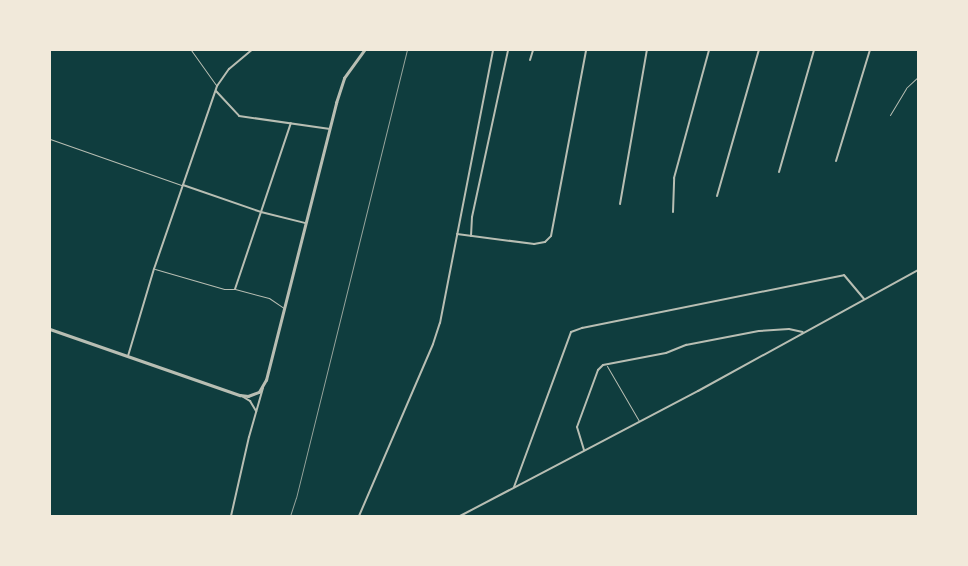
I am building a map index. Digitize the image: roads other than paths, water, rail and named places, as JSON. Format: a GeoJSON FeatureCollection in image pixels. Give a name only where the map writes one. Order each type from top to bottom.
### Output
{"type":"FeatureCollection","features":[{"type":"Feature","properties":{"kind":"street"},"geometry":{"type":"LineString","coordinates":[[128,356],[154,269],[217,86],[228,69],[252,50]]}},
{"type":"Feature","properties":{"kind":"street"},"geometry":{"type":"LineString","coordinates":[[230,516],[344,78],[364,50]]}},
{"type":"Feature","properties":{"kind":"street"},"geometry":{"type":"LineString","coordinates":[[359,516],[433,344],[458,234],[494,50]]}},
{"type":"Feature","properties":{"kind":"street"},"geometry":{"type":"LineString","coordinates":[[471,236],[472,218],[508,50]]}},
{"type":"Feature","properties":{"kind":"street"},"geometry":{"type":"LineString","coordinates":[[530,60],[533,50]]}},
{"type":"Feature","properties":{"kind":"street"},"geometry":{"type":"LineString","coordinates":[[458,234],[534,244],[545,242],[551,236],[586,50]]}},
{"type":"Feature","properties":{"kind":"street"},"geometry":{"type":"LineString","coordinates":[[620,204],[647,50]]}},
{"type":"Feature","properties":{"kind":"street"},"geometry":{"type":"LineString","coordinates":[[672,212],[674,178],[709,50]]}},
{"type":"Feature","properties":{"kind":"street"},"geometry":{"type":"LineString","coordinates":[[717,196],[759,50]]}},
{"type":"Feature","properties":{"kind":"street"},"geometry":{"type":"LineString","coordinates":[[780,172],[814,50]]}},
{"type":"Feature","properties":{"kind":"street"},"geometry":{"type":"LineString","coordinates":[[836,160],[870,50]]}},
{"type":"Feature","properties":{"kind":"street"},"geometry":{"type":"LineString","coordinates":[[216,90],[238,116],[330,129]]}},
{"type":"Feature","properties":{"kind":"street"},"geometry":{"type":"LineString","coordinates":[[236,289],[291,123]]}},
{"type":"Feature","properties":{"kind":"street"},"geometry":{"type":"LineString","coordinates":[[183,185],[260,212],[306,223]]}},
{"type":"Feature","properties":{"kind":"street"},"geometry":{"type":"LineString","coordinates":[[460,516],[918,270]]}},
{"type":"Feature","properties":{"kind":"street"},"geometry":{"type":"LineString","coordinates":[[514,487],[572,332],[582,328],[844,275],[864,299]]}},
{"type":"Feature","properties":{"kind":"street"},"geometry":{"type":"LineString","coordinates":[[50,329],[240,395],[250,401],[256,412]]}},
{"type":"Feature","properties":{"kind":"street"},"geometry":{"type":"LineString","coordinates":[[584,450],[577,426],[598,370],[607,365],[666,353],[686,345],[759,331],[789,329],[804,332]]}},
{"type":"Feature","properties":{"kind":"street"},"geometry":{"type":"LineString","coordinates":[[240,395],[254,395],[263,388]]}},
{"type":"Feature","properties":{"kind":"lane"},"geometry":{"type":"LineString","coordinates":[[191,50],[217,86]]}},
{"type":"Feature","properties":{"kind":"lane"},"geometry":{"type":"LineString","coordinates":[[890,115],[906,88],[918,77]]}},
{"type":"Feature","properties":{"kind":"lane"},"geometry":{"type":"LineString","coordinates":[[50,138],[183,185]]}},
{"type":"Feature","properties":{"kind":"lane"},"geometry":{"type":"LineString","coordinates":[[154,269],[224,289],[236,289],[269,298],[284,308]]}},
{"type":"Feature","properties":{"kind":"lane"},"geometry":{"type":"LineString","coordinates":[[607,365],[639,421]]}},
{"type":"Feature","properties":{"kind":"railway"},"geometry":{"type":"LineString","coordinates":[[290,516],[407,50]]}}]}
